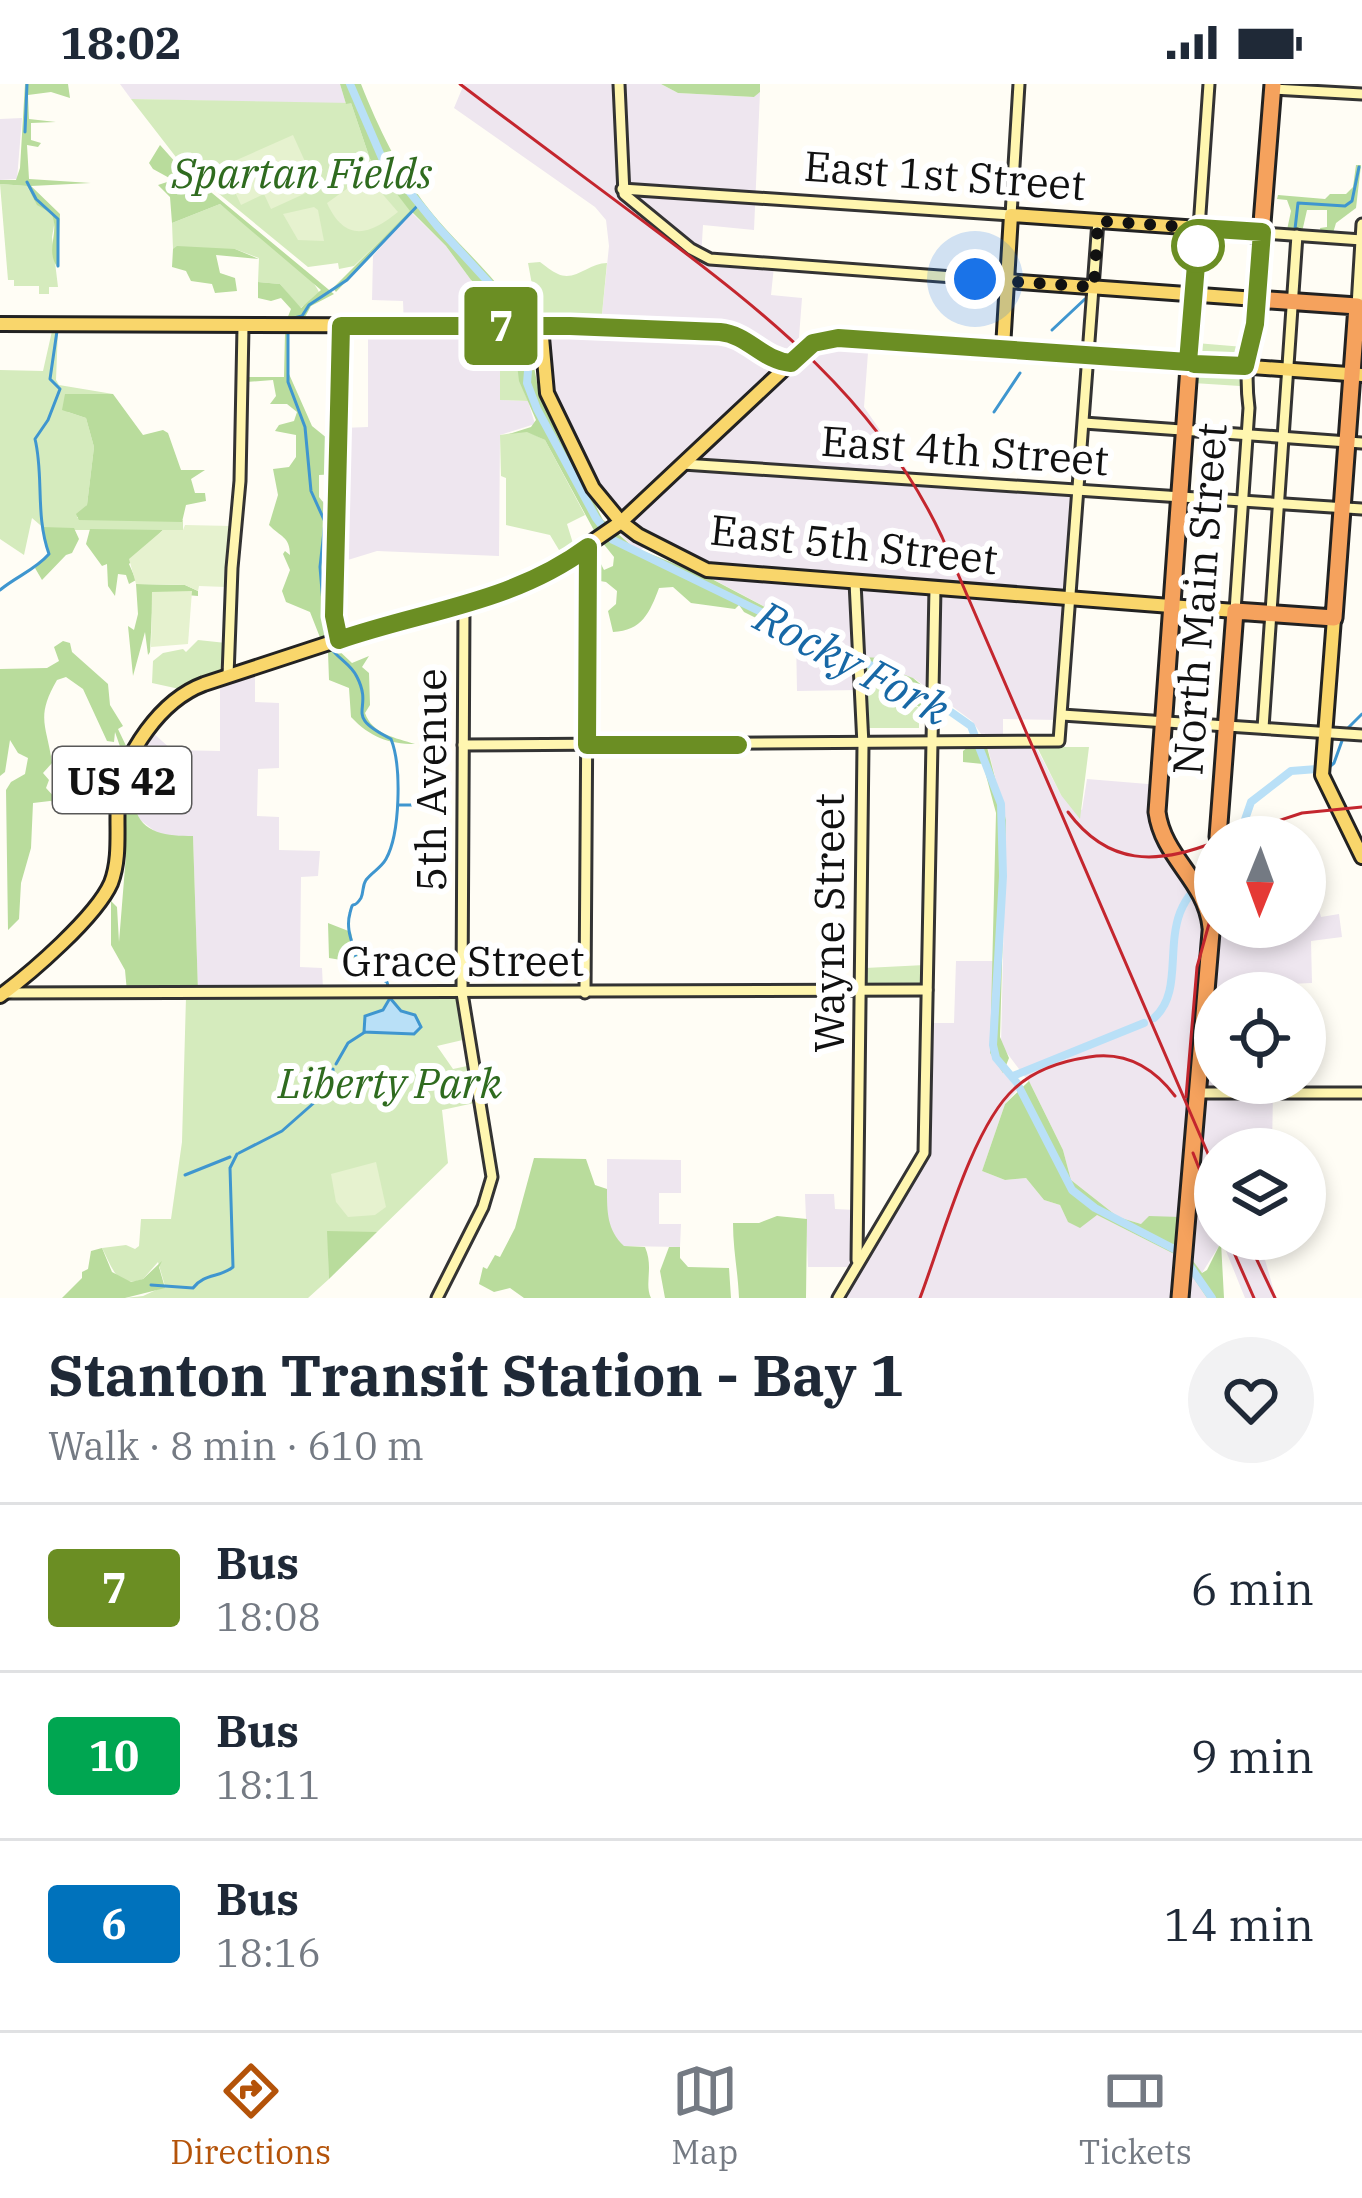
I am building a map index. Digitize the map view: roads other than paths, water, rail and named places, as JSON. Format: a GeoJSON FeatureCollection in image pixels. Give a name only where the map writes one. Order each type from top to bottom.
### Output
{"type":"FeatureCollection","features":[{"type":"Feature","properties":{"kind":"highway"},"geometry":{"type":"LineString","coordinates":[[1235,611],[1334,618],[1342,508],[1354,442],[1359,306],[1256,299],[1273,86]]}},
{"type":"Feature","properties":{"kind":"highway","name":"East 1st Street"},"geometry":{"type":"LineString","coordinates":[[1199,228],[1262,232]]}},
{"type":"Feature","properties":{"kind":"highway"},"geometry":{"type":"LineString","coordinates":[[1194,874],[1166,844],[1157,818],[1199,228]]}},
{"type":"Feature","properties":{"kind":"highway","name":"North Main Street"},"geometry":{"type":"LineString","coordinates":[[1220,816],[1235,611]]}},
{"type":"Feature","properties":{"kind":"highway"},"geometry":{"type":"LineString","coordinates":[[1180,1298],[1197,1104]]}},
{"type":"Feature","properties":{"kind":"main road","name":"East 1st Street"},"geometry":{"type":"LineString","coordinates":[[1011,215],[1199,228]]}},
{"type":"Feature","properties":{"kind":"main road"},"geometry":{"type":"LineString","coordinates":[[1003,348],[1011,215]]}},
{"type":"Feature","properties":{"kind":"main road"},"geometry":{"type":"LineString","coordinates":[[1007,281],[1256,299]]}},
{"type":"Feature","properties":{"kind":"main road"},"geometry":{"type":"LineString","coordinates":[[0,324],[541,326],[728,332],[769,359],[800,355],[819,340],[838,338],[1357,375]]}},
{"type":"Feature","properties":{"kind":"main road","name":"East 5th Street"},"geometry":{"type":"LineString","coordinates":[[541,326],[549,398],[583,471],[618,524],[709,571],[1235,611]]}},
{"type":"Feature","properties":{"kind":"main road","name":"US 42"},"geometry":{"type":"LineString","coordinates":[[2,994],[40,963],[108,888],[116,861],[119,790],[137,746],[182,695],[332,642],[530,584],[618,524],[800,355]]}},
{"type":"Feature","properties":{"kind":"main road"},"geometry":{"type":"LineString","coordinates":[[1334,618],[1323,770],[1362,857]]}},
{"type":"Feature","properties":{"kind":"street"},"geometry":{"type":"LineString","coordinates":[[619,84],[622,189],[634,204],[710,259],[1007,281]]}},
{"type":"Feature","properties":{"kind":"street"},"geometry":{"type":"LineString","coordinates":[[1011,215],[1019,84]]}},
{"type":"Feature","properties":{"kind":"street"},"geometry":{"type":"LineString","coordinates":[[1199,228],[1210,84]]}},
{"type":"Feature","properties":{"kind":"street"},"geometry":{"type":"LineString","coordinates":[[1273,86],[1362,94]]}},
{"type":"Feature","properties":{"kind":"street","name":"East 1st Street"},"geometry":{"type":"LineString","coordinates":[[622,189],[1011,215]]}},
{"type":"Feature","properties":{"kind":"street"},"geometry":{"type":"LineString","coordinates":[[464,746],[1059,741],[1098,221]]}},
{"type":"Feature","properties":{"kind":"street"},"geometry":{"type":"LineString","coordinates":[[1359,306],[1362,224]]}},
{"type":"Feature","properties":{"kind":"street"},"geometry":{"type":"LineString","coordinates":[[1262,232],[1362,239]]}},
{"type":"Feature","properties":{"kind":"street"},"geometry":{"type":"LineString","coordinates":[[1263,728],[1297,235]]}},
{"type":"Feature","properties":{"kind":"street","name":"North Main Street"},"geometry":{"type":"LineString","coordinates":[[1235,611],[1247,435],[1245,366],[1256,299]]}},
{"type":"Feature","properties":{"kind":"street"},"geometry":{"type":"LineString","coordinates":[[332,642],[341,326]]}},
{"type":"Feature","properties":{"kind":"street"},"geometry":{"type":"LineString","coordinates":[[228,676],[240,481],[243,327]]}},
{"type":"Feature","properties":{"kind":"street"},"geometry":{"type":"LineString","coordinates":[[1084,423],[1354,442]]}},
{"type":"Feature","properties":{"kind":"street","name":"East 4th Street"},"geometry":{"type":"LineString","coordinates":[[683,464],[1362,509]]}},
{"type":"Feature","properties":{"kind":"street"},"geometry":{"type":"LineString","coordinates":[[585,993],[594,543]]}},
{"type":"Feature","properties":{"kind":"street","name":"Wayne Street"},"geometry":{"type":"LineString","coordinates":[[855,582],[863,745],[857,1265]]}},
{"type":"Feature","properties":{"kind":"street"},"geometry":{"type":"LineString","coordinates":[[838,1298],[924,1153],[935,588]]}},
{"type":"Feature","properties":{"kind":"street","name":"5th Avenue"},"geometry":{"type":"LineString","coordinates":[[437,1298],[483,1207],[492,1177],[462,993],[464,607]]}},
{"type":"Feature","properties":{"kind":"street"},"geometry":{"type":"LineString","coordinates":[[1062,715],[1362,735]]}},
{"type":"Feature","properties":{"kind":"street","name":"Grace Street"},"geometry":{"type":"LineString","coordinates":[[2,994],[927,990]]}},
{"type":"Feature","properties":{"kind":"street"},"geometry":{"type":"LineString","coordinates":[[1326,1093],[1362,1093]]}},
{"type":"Feature","properties":{"kind":"water"},"geometry":{"type":"Polygon","coordinates":[[[390,998],[401,1011],[415,1015],[421,1027],[414,1034],[364,1032],[365,1016],[383,1010],[390,998]]]}},
{"type":"Feature","properties":{"kind":"waterway"},"geometry":{"type":"LineString","coordinates":[[25,132],[27,84]]}},
{"type":"Feature","properties":{"kind":"waterway","name":"Rocky Fork"},"geometry":{"type":"LineString","coordinates":[[350,84],[382,158],[513,309],[527,383],[537,409],[596,518],[613,540],[895,677],[915,696],[941,705],[971,726],[1001,804],[996,1058],[1017,1083],[1072,1190],[1095,1208],[1180,1252],[1212,1298]]}},
{"type":"Feature","properties":{"kind":"waterway"},"geometry":{"type":"LineString","coordinates":[[1295,229],[1298,203],[1345,206],[1352,201],[1359,167]]}},
{"type":"Feature","properties":{"kind":"waterway"},"geometry":{"type":"LineString","coordinates":[[27,182],[36,199],[58,219],[58,266]]}},
{"type":"Feature","properties":{"kind":"waterway"},"geometry":{"type":"LineString","coordinates":[[290,319],[302,316],[309,305],[347,280],[420,203]]}},
{"type":"Feature","properties":{"kind":"waterway"},"geometry":{"type":"LineString","coordinates":[[1052,330],[1085,299]]}},
{"type":"Feature","properties":{"kind":"waterway"},"geometry":{"type":"LineString","coordinates":[[288,328],[288,382],[305,427],[311,491],[325,522],[320,567],[326,639]]}},
{"type":"Feature","properties":{"kind":"waterway"},"geometry":{"type":"LineString","coordinates":[[0,590],[49,554],[35,439],[60,389],[50,379],[57,331]]}},
{"type":"Feature","properties":{"kind":"waterway"},"geometry":{"type":"LineString","coordinates":[[994,412],[1020,373]]}},
{"type":"Feature","properties":{"kind":"waterway"},"geometry":{"type":"LineString","coordinates":[[330,647],[357,677],[363,718],[391,739],[395,751],[398,800],[391,848],[366,880],[349,921],[357,968],[387,982],[391,998]]}},
{"type":"Feature","properties":{"kind":"waterway"},"geometry":{"type":"LineString","coordinates":[[1347,729],[1362,714]]}},
{"type":"Feature","properties":{"kind":"waterway"},"geometry":{"type":"LineString","coordinates":[[1327,769],[1343,738]]}},
{"type":"Feature","properties":{"kind":"waterway"},"geometry":{"type":"LineString","coordinates":[[1246,816],[1251,802],[1291,771],[1317,769]]}},
{"type":"Feature","properties":{"kind":"waterway"},"geometry":{"type":"LineString","coordinates":[[399,805],[415,805]]}},
{"type":"Feature","properties":{"kind":"waterway"},"geometry":{"type":"LineString","coordinates":[[1154,1018],[1170,986],[1182,907],[1194,890]]}},
{"type":"Feature","properties":{"kind":"waterway"},"geometry":{"type":"LineString","coordinates":[[1013,1076],[1144,1023]]}},
{"type":"Feature","properties":{"kind":"waterway"},"geometry":{"type":"LineString","coordinates":[[336,1064],[348,1043],[365,1032]]}},
{"type":"Feature","properties":{"kind":"waterway"},"geometry":{"type":"LineString","coordinates":[[239,1153],[282,1131],[333,1086],[333,1069]]}},
{"type":"Feature","properties":{"kind":"waterway"},"geometry":{"type":"LineString","coordinates":[[151,1285],[193,1288],[233,1267],[230,1168],[237,1154]]}},
{"type":"Feature","properties":{"kind":"waterway"},"geometry":{"type":"LineString","coordinates":[[185,1175],[230,1157]]}},
{"type":"Feature","properties":{"kind":"railway"},"geometry":{"type":"LineString","coordinates":[[460,84],[737,293],[816,364],[886,444],[942,537],[1197,1128]]}},
{"type":"Feature","properties":{"kind":"railway"},"geometry":{"type":"LineString","coordinates":[[1293,816],[1362,807]]}},
{"type":"Feature","properties":{"kind":"railway"},"geometry":{"type":"LineString","coordinates":[[1068,812],[1083,830],[1117,851],[1154,857],[1194,850]]}},
{"type":"Feature","properties":{"kind":"railway"},"geometry":{"type":"LineString","coordinates":[[1186,1097],[1202,948]]}},
{"type":"Feature","properties":{"kind":"railway"},"geometry":{"type":"LineString","coordinates":[[920,1298],[971,1157],[999,1107],[1022,1082],[1069,1061],[1115,1056],[1148,1069],[1175,1096]]}},
{"type":"Feature","properties":{"kind":"railway"},"geometry":{"type":"LineString","coordinates":[[1237,1260],[1254,1298]]}},
{"type":"Feature","properties":{"kind":"railway"},"geometry":{"type":"LineString","coordinates":[[1257,1260],[1275,1298]]}},
{"type":"Feature","properties":{"kind":"park label","name":"Spartan Fields"},"geometry":{"type":"Point","coordinates":[302,172]}},
{"type":"Feature","properties":{"kind":"park label","name":"Liberty Park"},"geometry":{"type":"Point","coordinates":[390,1082]}}]}
